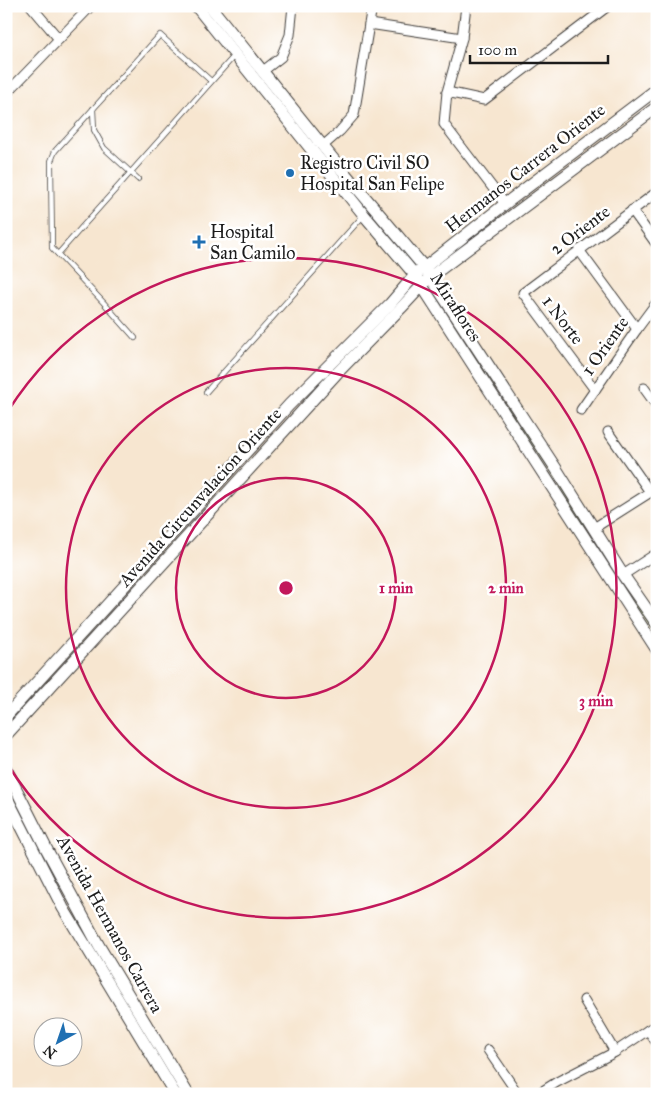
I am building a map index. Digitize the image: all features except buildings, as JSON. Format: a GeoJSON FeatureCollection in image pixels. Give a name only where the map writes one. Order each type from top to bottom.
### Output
{"type":"FeatureCollection","features":[{"type":"Feature","properties":{"kind":"street"},"geometry":{"type":"LineString","coordinates":[[31,6],[59,39]]}},
{"type":"Feature","properties":{"kind":"street"},"geometry":{"type":"LineString","coordinates":[[6,94],[91,6]]}},
{"type":"Feature","properties":{"kind":"street","name":"Miraflores"},"geometry":{"type":"LineString","coordinates":[[196,6],[239,51],[422,276],[657,623]]}},
{"type":"Feature","properties":{"kind":"street","name":"Miraflores"},"geometry":{"type":"LineString","coordinates":[[210,6],[239,51],[263,71],[323,146],[369,212]]}},
{"type":"Feature","properties":{"kind":"street"},"geometry":{"type":"LineString","coordinates":[[263,71],[280,57],[290,35],[294,6]]}},
{"type":"Feature","properties":{"kind":"street"},"geometry":{"type":"LineString","coordinates":[[323,146],[354,115],[372,6]]}},
{"type":"Feature","properties":{"kind":"street"},"geometry":{"type":"LineString","coordinates":[[466,6],[462,38],[447,92],[444,124],[504,204]]}},
{"type":"Feature","properties":{"kind":"street"},"geometry":{"type":"LineString","coordinates":[[447,92],[484,100],[608,6]]}},
{"type":"Feature","properties":{"kind":"street"},"geometry":{"type":"LineString","coordinates":[[368,24],[462,38]]}},
{"type":"Feature","properties":{"kind":"street","name":"Hermanos Carrera Oriente"},"geometry":{"type":"LineString","coordinates":[[422,276],[504,204],[657,88]]}},
{"type":"Feature","properties":{"kind":"street","name":"Hermanos Carrera Oriente"},"geometry":{"type":"LineString","coordinates":[[422,276],[657,107]]}},
{"type":"Feature","properties":{"kind":"street","name":"2 Oriente"},"geometry":{"type":"LineString","coordinates":[[523,293],[657,192]]}},
{"type":"Feature","properties":{"kind":"street"},"geometry":{"type":"LineString","coordinates":[[632,210],[657,245]]}},
{"type":"Feature","properties":{"kind":"street"},"geometry":{"type":"LineString","coordinates":[[579,250],[636,329]]}},
{"type":"Feature","properties":{"kind":"street","name":"Miraflores"},"geometry":{"type":"LineString","coordinates":[[422,276],[657,650]]}},
{"type":"Feature","properties":{"kind":"street","name":"Avenida Circunvalacion Oriente"},"geometry":{"type":"LineString","coordinates":[[6,716],[289,405],[390,304],[422,276]]}},
{"type":"Feature","properties":{"kind":"street","name":"Avenida Circunvalacion Oriente"},"geometry":{"type":"LineString","coordinates":[[6,735],[337,373],[401,308],[422,276]]}},
{"type":"Feature","properties":{"kind":"street","name":"1 Norte"},"geometry":{"type":"LineString","coordinates":[[523,293],[595,390]]}},
{"type":"Feature","properties":{"kind":"street","name":"1 Oriente"},"geometry":{"type":"LineString","coordinates":[[581,410],[636,329],[657,302]]}},
{"type":"Feature","properties":{"kind":"street"},"geometry":{"type":"LineString","coordinates":[[644,388],[657,406]]}},
{"type":"Feature","properties":{"kind":"street"},"geometry":{"type":"LineString","coordinates":[[594,528],[653,490],[608,432]]}},
{"type":"Feature","properties":{"kind":"street"},"geometry":{"type":"LineString","coordinates":[[623,575],[657,553]]}},
{"type":"Feature","properties":{"kind":"street","name":"Avenida Hermanos Carrera"},"geometry":{"type":"LineString","coordinates":[[6,769],[95,939],[188,1094]]}},
{"type":"Feature","properties":{"kind":"street","name":"Avenida Hermanos Carrera"},"geometry":{"type":"LineString","coordinates":[[6,796],[63,908],[175,1094]]}},
{"type":"Feature","properties":{"kind":"street"},"geometry":{"type":"LineString","coordinates":[[584,1000],[615,1052]]}},
{"type":"Feature","properties":{"kind":"street"},"geometry":{"type":"LineString","coordinates":[[538,1094],[615,1052],[657,1024]]}},
{"type":"Feature","properties":{"kind":"street"},"geometry":{"type":"LineString","coordinates":[[648,1030],[657,1043]]}},
{"type":"Feature","properties":{"kind":"street"},"geometry":{"type":"LineString","coordinates":[[488,1050],[518,1094]]}},
{"type":"Feature","properties":{"kind":"street"},"geometry":{"type":"LineString","coordinates":[[555,1094],[557,1082]]}},
{"type":"Feature","properties":{"kind":"lane"},"geometry":{"type":"LineString","coordinates":[[135,338],[52,248],[51,161],[55,151],[160,34],[211,81]]}},
{"type":"Feature","properties":{"kind":"lane"},"geometry":{"type":"LineString","coordinates":[[58,254],[239,51]]}},
{"type":"Feature","properties":{"kind":"lane"},"geometry":{"type":"LineString","coordinates":[[93,109],[94,130],[104,148],[138,179]]}},
{"type":"Feature","properties":{"kind":"lane"},"geometry":{"type":"LineString","coordinates":[[206,392],[369,212]]}},
{"type":"Feature","properties":{"kind":"green space"},"geometry":{"type":"Polygon","coordinates":[[[429,285],[586,524],[584,526],[426,289],[429,285]]]}},
{"type":"Feature","properties":{"kind":"green space"},"geometry":{"type":"Polygon","coordinates":[[[597,543],[657,632],[657,638],[596,546],[597,543]]]}},
{"type":"Feature","properties":{"kind":"place","name":"Registro Civil SO Hospital San Felipe"},"geometry":{"type":"Point","coordinates":[290,173]}},
{"type":"Feature","properties":{"kind":"place","name":"Hospital San Camilo"},"geometry":{"type":"Point","coordinates":[199,242]}}]}
